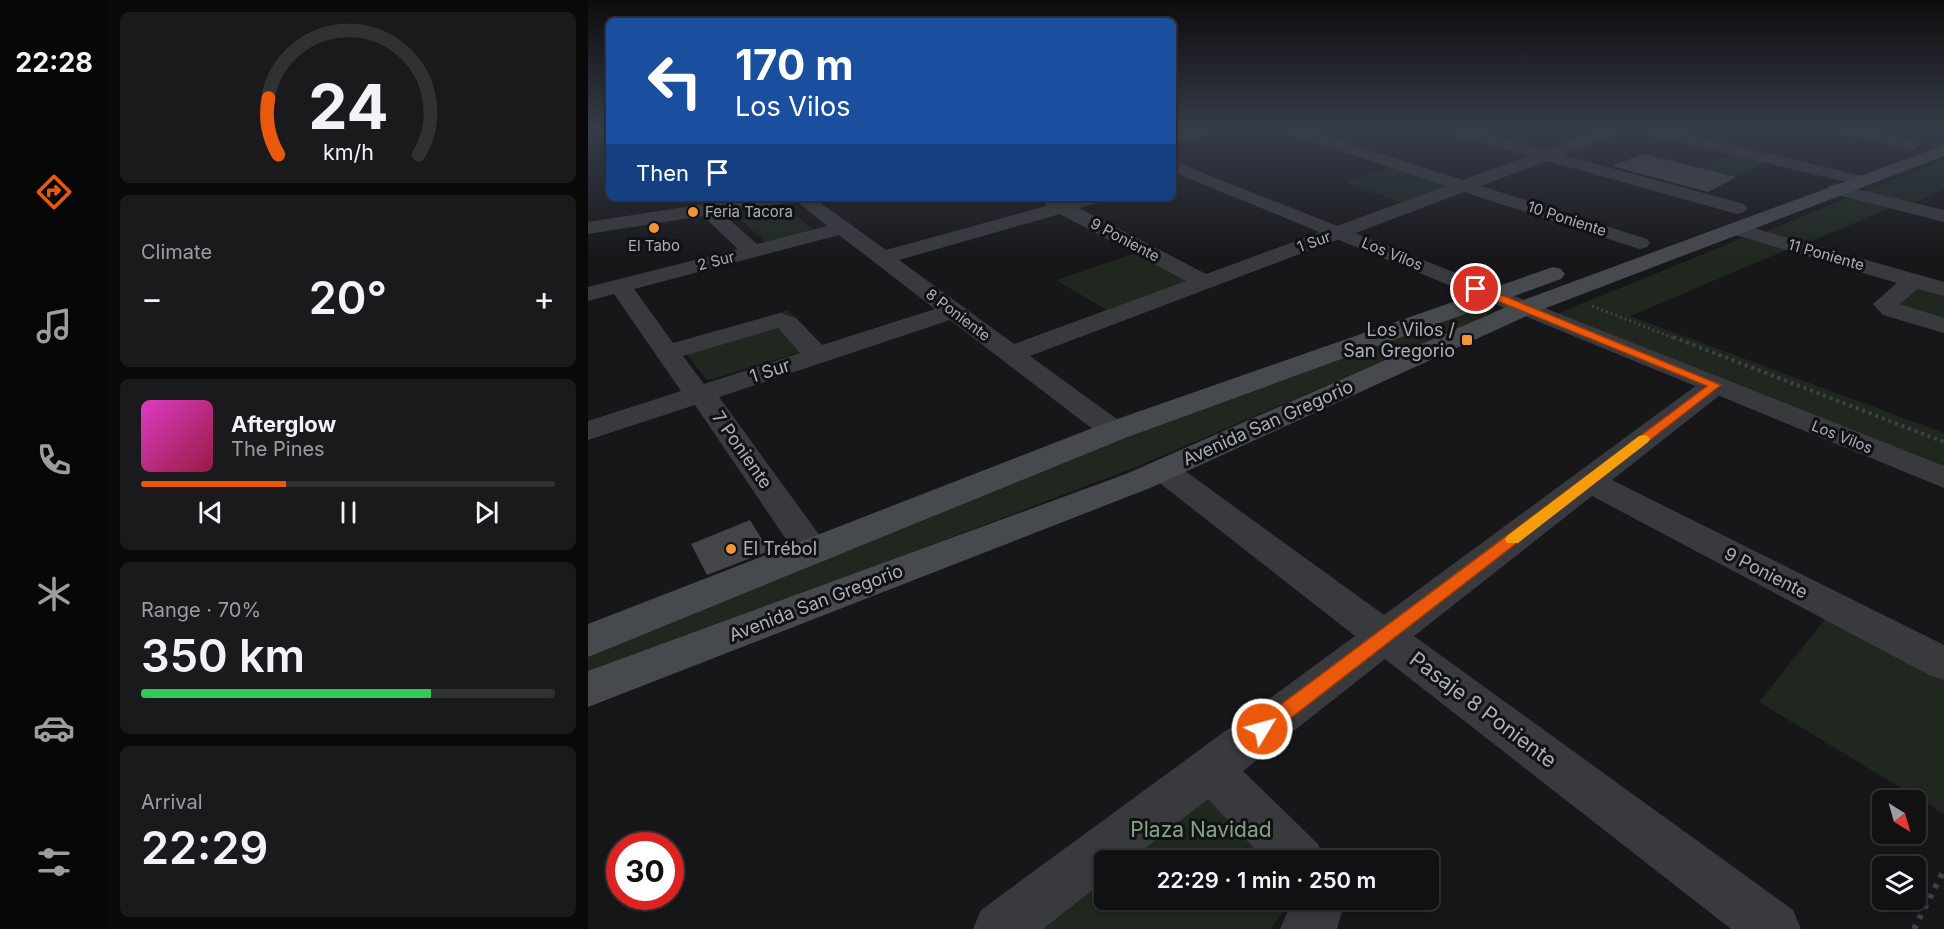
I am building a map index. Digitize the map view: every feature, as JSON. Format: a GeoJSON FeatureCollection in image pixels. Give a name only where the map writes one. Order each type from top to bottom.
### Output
{"type":"FeatureCollection","features":[{"type":"Feature","properties":{"kind":"main road","name":"Avenida San Gregorio"},"geometry":{"type":"LineString","coordinates":[[588,689],[1163,470],[1524,308],[1737,218],[1855,172]]}},
{"type":"Feature","properties":{"kind":"main road","name":"Avenida San Gregorio"},"geometry":{"type":"LineString","coordinates":[[1706,219],[1737,218],[1809,182],[1863,181],[1886,172]]}},
{"type":"Feature","properties":{"kind":"main road","name":"Avenida San Gregorio"},"geometry":{"type":"LineString","coordinates":[[588,641],[1114,431],[1650,239]]}},
{"type":"Feature","properties":{"kind":"street","name":"Los Vilos"},"geometry":{"type":"LineString","coordinates":[[1181,172],[1493,295],[1944,478]]}},
{"type":"Feature","properties":{"kind":"street","name":"10 Poniente"},"geometry":{"type":"LineString","coordinates":[[1422,172],[1650,239]]}},
{"type":"Feature","properties":{"kind":"street","name":"1 Sur"},"geometry":{"type":"LineString","coordinates":[[1010,354],[1501,172]]}},
{"type":"Feature","properties":{"kind":"street","name":"11 Poniente"},"geometry":{"type":"LineString","coordinates":[[1596,172],[1944,289]]}},
{"type":"Feature","properties":{"kind":"street"},"geometry":{"type":"LineString","coordinates":[[1802,172],[1944,216]]}},
{"type":"Feature","properties":{"kind":"street"},"geometry":{"type":"LineString","coordinates":[[635,201],[636,221]]}},
{"type":"Feature","properties":{"kind":"street"},"geometry":{"type":"LineString","coordinates":[[588,228],[747,201]]}},
{"type":"Feature","properties":{"kind":"street","name":"8 Poniente"},"geometry":{"type":"LineString","coordinates":[[806,201],[1114,431]]}},
{"type":"Feature","properties":{"kind":"street"},"geometry":{"type":"LineString","coordinates":[[883,258],[1054,203],[1070,201]]}},
{"type":"Feature","properties":{"kind":"street","name":"9 Poniente"},"geometry":{"type":"LineString","coordinates":[[1054,203],[1205,282]]}},
{"type":"Feature","properties":{"kind":"street"},"geometry":{"type":"LineString","coordinates":[[707,209],[753,251]]}},
{"type":"Feature","properties":{"kind":"street","name":"2 Sur"},"geometry":{"type":"LineString","coordinates":[[588,294],[843,228]]}},
{"type":"Feature","properties":{"kind":"street"},"geometry":{"type":"LineString","coordinates":[[1915,280],[1886,304],[1892,310],[1944,326]]}},
{"type":"Feature","properties":{"kind":"street","name":"7 Poniente"},"geometry":{"type":"LineString","coordinates":[[620,286],[667,352],[699,394],[708,402],[813,551]]}},
{"type":"Feature","properties":{"kind":"street","name":"1 Sur"},"geometry":{"type":"LineString","coordinates":[[588,431],[952,310]]}},
{"type":"Feature","properties":{"kind":"street"},"geometry":{"type":"LineString","coordinates":[[667,352],[780,320],[787,323],[817,355]]}},
{"type":"Feature","properties":{"kind":"street"},"geometry":{"type":"LineString","coordinates":[[1000,929],[1715,385]]}},
{"type":"Feature","properties":{"kind":"street","name":"Pasaje 8 Poniente"},"geometry":{"type":"LineString","coordinates":[[1163,470],[1774,929]]}},
{"type":"Feature","properties":{"kind":"street","name":"9 Poniente"},"geometry":{"type":"LineString","coordinates":[[1589,481],[1944,664]]}},
{"type":"Feature","properties":{"kind":"street"},"geometry":{"type":"LineString","coordinates":[[1209,769],[1289,850]]}},
{"type":"Feature","properties":{"kind":"street"},"geometry":{"type":"LineString","coordinates":[[1307,929],[1317,910]]}},
{"type":"Feature","properties":{"kind":"path"},"geometry":{"type":"LineString","coordinates":[[1583,303],[1944,442]]}},
{"type":"Feature","properties":{"kind":"path"},"geometry":{"type":"LineString","coordinates":[[1914,929],[1944,870]]}},
{"type":"Feature","properties":{"kind":"green space"},"geometry":{"type":"Polygon","coordinates":[[[1375,172],[1409,172],[1448,185],[1403,203],[1345,182],[1375,172]]]}},
{"type":"Feature","properties":{"kind":"green space"},"geometry":{"type":"Polygon","coordinates":[[[1718,172],[1744,172],[1736,177],[1718,172]]]}},
{"type":"Feature","properties":{"kind":"green space"},"geometry":{"type":"Polygon","coordinates":[[[1913,172],[1944,172],[1944,189],[1916,202],[1909,203],[1863,192],[1913,172]]]}},
{"type":"Feature","properties":{"kind":"green space"},"geometry":{"type":"Polygon","coordinates":[[[1854,195],[1896,206],[1804,244],[1762,233],[1854,195]]]}},
{"type":"Feature","properties":{"kind":"green space"},"geometry":{"type":"Polygon","coordinates":[[[788,209],[814,230],[765,242],[741,220],[788,209]]]}},
{"type":"Feature","properties":{"kind":"green space"},"geometry":{"type":"Polygon","coordinates":[[[1748,236],[1791,248],[1630,316],[1944,433],[1944,468],[1556,314],[1748,236]]]}},
{"type":"Feature","properties":{"kind":"green space"},"geometry":{"type":"Polygon","coordinates":[[[1136,253],[1186,278],[1186,282],[1108,311],[1056,280],[1136,253]]]}},
{"type":"Feature","properties":{"kind":"green space"},"geometry":{"type":"Polygon","coordinates":[[[1921,287],[1944,294],[1944,322],[1896,307],[1921,287]]]}},
{"type":"Feature","properties":{"kind":"green space"},"geometry":{"type":"Polygon","coordinates":[[[1485,304],[1495,308],[1471,323],[1141,465],[588,676],[588,648],[1128,434],[1485,304]]]}},
{"type":"Feature","properties":{"kind":"green space"},"geometry":{"type":"Polygon","coordinates":[[[788,310],[823,345],[713,379],[706,379],[679,344],[788,310]]]}},
{"type":"Feature","properties":{"kind":"green space"},"geometry":{"type":"Polygon","coordinates":[[[1826,618],[1944,680],[1944,814],[1926,803],[1926,790],[1904,790],[1759,702],[1826,618]]]}},
{"type":"Feature","properties":{"kind":"green space","name":"Plaza Navidad"},"geometry":{"type":"Polygon","coordinates":[[[1204,793],[1261,850],[1125,850],[1204,793]]]}},
{"type":"Feature","properties":{"kind":"green space","name":"Plaza Navidad"},"geometry":{"type":"Polygon","coordinates":[[[1094,874],[1094,910],[1284,910],[1270,929],[1023,929],[1094,874]]]}},
{"type":"Feature","properties":{"kind":"building"},"geometry":{"type":"Polygon","coordinates":[[[1635,172],[1717,172],[1736,177],[1708,192],[1635,172]]]}},
{"type":"Feature","properties":{"kind":"building","name":"El Trébol"},"geometry":{"type":"Polygon","coordinates":[[[750,520],[769,551],[707,575],[691,544],[750,520]]]}},
{"type":"Feature","properties":{"kind":"slow traffic"},"geometry":{"type":"LineString","coordinates":[[1512,539],[1644,439]]}},
{"type":"Feature","properties":{"kind":"place","name":"Feria Tacora"},"geometry":{"type":"Point","coordinates":[693,212]}},
{"type":"Feature","properties":{"kind":"place","name":"El Tabo"},"geometry":{"type":"Point","coordinates":[654,228]}},
{"type":"Feature","properties":{"kind":"place","name":"Los Vilos / San Gregorio"},"geometry":{"type":"Point","coordinates":[1467,340]}},
{"type":"Feature","properties":{"kind":"place","name":"El Trébol"},"geometry":{"type":"Point","coordinates":[731,549]}},
{"type":"Feature","properties":{"kind":"route"},"geometry":{"type":"LineString","coordinates":[[1262,729],[1715,385],[1476,289]]}}]}
